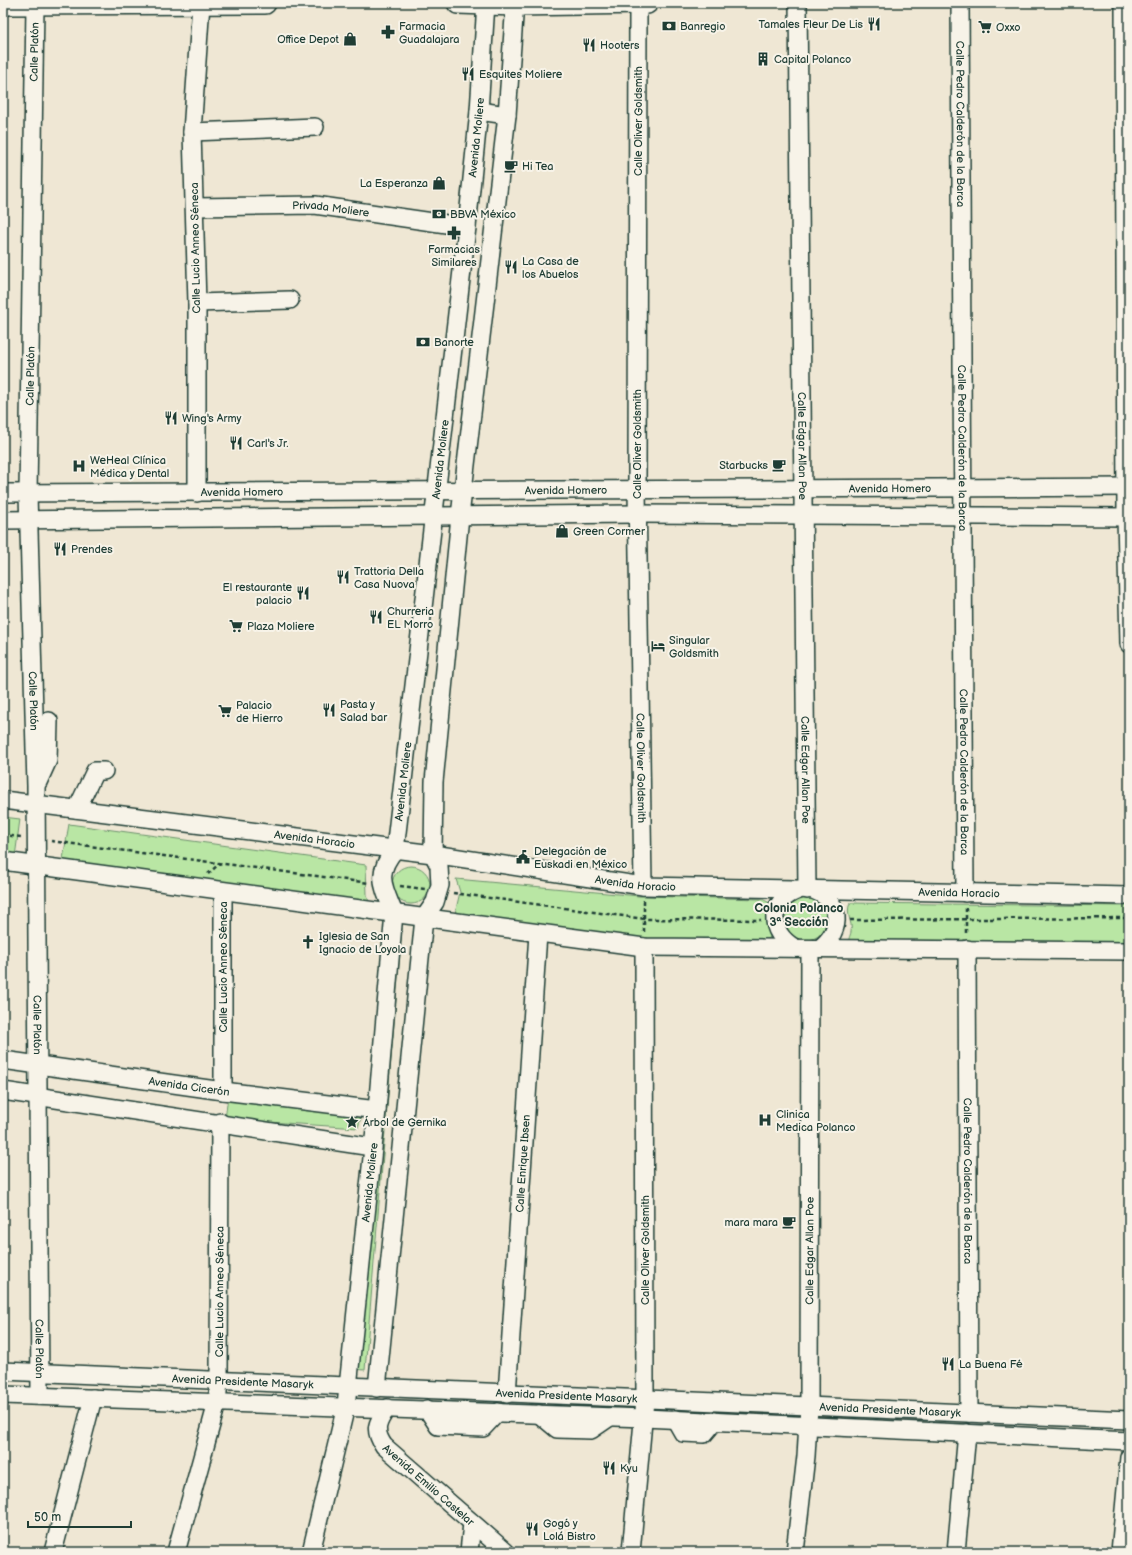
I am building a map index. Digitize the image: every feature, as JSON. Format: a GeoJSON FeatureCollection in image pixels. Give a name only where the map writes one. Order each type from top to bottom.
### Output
{"type":"FeatureCollection","features":[{"type":"Feature","properties":{"kind":"main road"},"geometry":{"type":"LineString","coordinates":[[3,4],[265,3]]}},
{"type":"Feature","properties":{"kind":"main road"},"geometry":{"type":"LineString","coordinates":[[458,3],[647,3]]}},
{"type":"Feature","properties":{"kind":"street","name":"Avenida Moliere"},"geometry":{"type":"LineString","coordinates":[[382,884],[385,867],[395,850],[467,227],[479,111],[486,3]]}},
{"type":"Feature","properties":{"kind":"street","name":"Calle Oliver Goldsmith"},"geometry":{"type":"LineString","coordinates":[[638,3],[637,514],[643,886]]}},
{"type":"Feature","properties":{"kind":"street","name":"Calle Edgar Allan Poe"},"geometry":{"type":"LineString","coordinates":[[798,3],[806,890]]}},
{"type":"Feature","properties":{"kind":"street","name":"Calle Pedro Calderón de la Barca"},"geometry":{"type":"LineString","coordinates":[[960,3],[965,893]]}},
{"type":"Feature","properties":{"kind":"street"},"geometry":{"type":"LineString","coordinates":[[1124,3],[1129,644]]}},
{"type":"Feature","properties":{"kind":"street","name":"Calle Platón"},"geometry":{"type":"LineString","coordinates":[[35,4],[28,494],[36,786],[40,1396]]}},
{"type":"Feature","properties":{"kind":"street","name":"Calle Lucio Anneo Séneca"},"geometry":{"type":"LineString","coordinates":[[197,493],[197,303],[192,132],[201,4]]}},
{"type":"Feature","properties":{"kind":"street"},"geometry":{"type":"LineString","coordinates":[[377,1388],[424,918],[435,902],[439,891],[440,872],[433,854],[434,782],[460,516],[507,116],[515,4]]}},
{"type":"Feature","properties":{"kind":"street"},"geometry":{"type":"LineString","coordinates":[[479,111],[507,116]]}},
{"type":"Feature","properties":{"kind":"street"},"geometry":{"type":"LineString","coordinates":[[192,132],[315,127]]}},
{"type":"Feature","properties":{"kind":"street","name":"Privada Moliere"},"geometry":{"type":"LineString","coordinates":[[195,206],[315,206],[467,227]]}},
{"type":"Feature","properties":{"kind":"street"},"geometry":{"type":"LineString","coordinates":[[197,303],[290,300]]}},
{"type":"Feature","properties":{"kind":"street","name":"Avenida Homero"},"geometry":{"type":"LineString","coordinates":[[3,493],[197,493],[1128,486]]}},
{"type":"Feature","properties":{"kind":"street"},"geometry":{"type":"LineString","coordinates":[[3,520],[637,514],[1128,517]]}},
{"type":"Feature","properties":{"kind":"street"},"geometry":{"type":"LineString","coordinates":[[36,786],[48,760],[49,721]]}},
{"type":"Feature","properties":{"kind":"street"},"geometry":{"type":"LineString","coordinates":[[76,809],[95,771],[104,771]]}},
{"type":"Feature","properties":{"kind":"street","name":"Avenida Horacio"},"geometry":{"type":"LineString","coordinates":[[3,800],[433,854],[643,886],[1129,896]]}},
{"type":"Feature","properties":{"kind":"street"},"geometry":{"type":"LineString","coordinates":[[3,861],[644,948],[1129,951]]}},
{"type":"Feature","properties":{"kind":"street"},"geometry":{"type":"LineString","coordinates":[[382,884],[394,913]]}},
{"type":"Feature","properties":{"kind":"street"},"geometry":{"type":"LineString","coordinates":[[806,890],[822,894],[832,904],[836,920],[833,933],[808,948],[785,942],[779,934],[775,920],[780,904],[788,895],[806,890]]}},
{"type":"Feature","properties":{"kind":"street","name":"Calle Lucio Anneo Séneca"},"geometry":{"type":"LineString","coordinates":[[223,891],[223,1091]]}},
{"type":"Feature","properties":{"kind":"street","name":"Avenida Moliere"},"geometry":{"type":"LineString","coordinates":[[311,1552],[346,1406],[377,1110],[394,913]]}},
{"type":"Feature","properties":{"kind":"street","name":"Calle Enrique Ibsen"},"geometry":{"type":"LineString","coordinates":[[507,1394],[538,934]]}},
{"type":"Feature","properties":{"kind":"street","name":"Calle Oliver Goldsmith"},"geometry":{"type":"LineString","coordinates":[[631,1552],[645,1400],[644,948]]}},
{"type":"Feature","properties":{"kind":"street","name":"Calle Edgar Allan Poe"},"geometry":{"type":"LineString","coordinates":[[795,1552],[809,1407],[808,948]]}},
{"type":"Feature","properties":{"kind":"street","name":"Calle Pedro Calderón de la Barca"},"geometry":{"type":"LineString","coordinates":[[967,949],[978,1414]]}},
{"type":"Feature","properties":{"kind":"street","name":"Avenida Cicerón"},"geometry":{"type":"LineString","coordinates":[[3,1060],[223,1091],[377,1110]]}},
{"type":"Feature","properties":{"kind":"street"},"geometry":{"type":"LineString","coordinates":[[3,1091],[220,1122],[372,1147]]}},
{"type":"Feature","properties":{"kind":"street","name":"Calle Lucio Anneo Séneca"},"geometry":{"type":"LineString","coordinates":[[176,1552],[217,1403],[220,1381],[220,1122]]}},
{"type":"Feature","properties":{"kind":"street","name":"Avenida Presidente Masaryk"},"geometry":{"type":"LineString","coordinates":[[3,1371],[1129,1420]]}},
{"type":"Feature","properties":{"kind":"street","name":"Avenida Presidente Masaryk"},"geometry":{"type":"LineString","coordinates":[[3,1395],[610,1416],[1129,1441]]}},
{"type":"Feature","properties":{"kind":"street"},"geometry":{"type":"LineString","coordinates":[[53,1552],[93,1398]]}},
{"type":"Feature","properties":{"kind":"street","name":"Avenida Emilio Castelar"},"geometry":{"type":"LineString","coordinates":[[388,1408],[377,1428],[378,1438],[384,1446],[506,1552]]}},
{"type":"Feature","properties":{"kind":"street"},"geometry":{"type":"LineString","coordinates":[[956,1552],[967,1433]]}},
{"type":"Feature","properties":{"kind":"street"},"geometry":{"type":"LineString","coordinates":[[1120,1552],[1129,1457]]}},
{"type":"Feature","properties":{"kind":"street"},"geometry":{"type":"LineString","coordinates":[[469,1552],[472,1523]]}},
{"type":"Feature","properties":{"kind":"path"},"geometry":{"type":"LineString","coordinates":[[3,835],[645,919],[966,920],[1129,918]]}},
{"type":"Feature","properties":{"kind":"path"},"geometry":{"type":"LineString","coordinates":[[643,886],[645,919],[644,948]]}},
{"type":"Feature","properties":{"kind":"path"},"geometry":{"type":"LineString","coordinates":[[965,893],[967,949]]}},
{"type":"Feature","properties":{"kind":"green space"},"geometry":{"type":"Polygon","coordinates":[[[3,817],[20,819],[15,857],[3,856],[3,817]]]}},
{"type":"Feature","properties":{"kind":"green space"},"geometry":{"type":"Polygon","coordinates":[[[69,824],[366,865],[367,895],[370,906],[62,865],[69,824]]]}},
{"type":"Feature","properties":{"kind":"green space"},"geometry":{"type":"Polygon","coordinates":[[[411,866],[421,869],[427,875],[430,885],[427,895],[421,901],[411,904],[401,901],[395,895],[392,885],[395,875],[401,869],[411,866]]]}},
{"type":"Feature","properties":{"kind":"green space"},"geometry":{"type":"Polygon","coordinates":[[[456,879],[639,896],[762,899],[770,903],[770,937],[765,942],[650,943],[454,918],[460,892],[456,879]]]}},
{"type":"Feature","properties":{"kind":"green space"},"geometry":{"type":"Polygon","coordinates":[[[802,898],[810,898],[818,901],[824,907],[827,919],[824,931],[818,937],[810,940],[802,940],[794,937],[788,931],[785,923],[785,915],[788,907],[794,901],[802,898]]]}},
{"type":"Feature","properties":{"kind":"green space"},"geometry":{"type":"Polygon","coordinates":[[[850,903],[1129,906],[1129,948],[849,944],[851,928],[848,911],[850,903]]]}},
{"type":"Feature","properties":{"kind":"green space"},"geometry":{"type":"Polygon","coordinates":[[[391,928],[402,928],[365,1370],[353,1369],[391,928]]]}},
{"type":"Feature","properties":{"kind":"green space"},"geometry":{"type":"Polygon","coordinates":[[[228,1097],[361,1117],[358,1128],[225,1119],[228,1097]]]}},
{"type":"Feature","properties":{"kind":"place","name":"Tamales Fleur De Lis"},"geometry":{"type":"Point","coordinates":[874,24]}},
{"type":"Feature","properties":{"kind":"place","name":"Banregio"},"geometry":{"type":"Point","coordinates":[669,26]}},
{"type":"Feature","properties":{"kind":"place","name":"Oxxo"},"geometry":{"type":"Point","coordinates":[985,27]}},
{"type":"Feature","properties":{"kind":"place","name":"Farmacia Guadalajara"},"geometry":{"type":"Point","coordinates":[388,32]}},
{"type":"Feature","properties":{"kind":"place","name":"Office Depot"},"geometry":{"type":"Point","coordinates":[350,39]}},
{"type":"Feature","properties":{"kind":"place","name":"Hooters"},"geometry":{"type":"Point","coordinates":[589,45]}},
{"type":"Feature","properties":{"kind":"place","name":"Capital Polanco"},"geometry":{"type":"Point","coordinates":[763,59]}},
{"type":"Feature","properties":{"kind":"place","name":"Esquites Moliere"},"geometry":{"type":"Point","coordinates":[468,74]}},
{"type":"Feature","properties":{"kind":"place","name":"Hi Tea"},"geometry":{"type":"Point","coordinates":[511,166]}},
{"type":"Feature","properties":{"kind":"place","name":"La Esperanza"},"geometry":{"type":"Point","coordinates":[439,183]}},
{"type":"Feature","properties":{"kind":"place","name":"BBVA México"},"geometry":{"type":"Point","coordinates":[439,214]}},
{"type":"Feature","properties":{"kind":"place","name":"Farmacias Similares"},"geometry":{"type":"Point","coordinates":[454,233]}},
{"type":"Feature","properties":{"kind":"place","name":"La Casa de los Abuelos"},"geometry":{"type":"Point","coordinates":[511,267]}},
{"type":"Feature","properties":{"kind":"place","name":"Banorte"},"geometry":{"type":"Point","coordinates":[423,342]}},
{"type":"Feature","properties":{"kind":"place","name":"Wing's Army"},"geometry":{"type":"Point","coordinates":[171,418]}},
{"type":"Feature","properties":{"kind":"place","name":"Carl's Jr."},"geometry":{"type":"Point","coordinates":[236,443]}},
{"type":"Feature","properties":{"kind":"place","name":"Starbucks"},"geometry":{"type":"Point","coordinates":[779,465]}},
{"type":"Feature","properties":{"kind":"place","name":"WeHeal Clínica Médica y Dental"},"geometry":{"type":"Point","coordinates":[79,466]}},
{"type":"Feature","properties":{"kind":"place","name":"Green Cormer"},"geometry":{"type":"Point","coordinates":[562,531]}},
{"type":"Feature","properties":{"kind":"place","name":"Prendes"},"geometry":{"type":"Point","coordinates":[60,549]}},
{"type":"Feature","properties":{"kind":"place","name":"Trattoria Della Casa Nuova"},"geometry":{"type":"Point","coordinates":[343,577]}},
{"type":"Feature","properties":{"kind":"place","name":"El restaurante palacio"},"geometry":{"type":"Point","coordinates":[303,593]}},
{"type":"Feature","properties":{"kind":"place","name":"Churreria EL Morro"},"geometry":{"type":"Point","coordinates":[376,617]}},
{"type":"Feature","properties":{"kind":"place","name":"Plaza Moliere"},"geometry":{"type":"Point","coordinates":[236,626]}},
{"type":"Feature","properties":{"kind":"place","name":"Singular Goldsmith"},"geometry":{"type":"Point","coordinates":[658,646]}},
{"type":"Feature","properties":{"kind":"place","name":"Pasta y Salad bar"},"geometry":{"type":"Point","coordinates":[329,710]}},
{"type":"Feature","properties":{"kind":"place","name":"Palacio de Hierro"},"geometry":{"type":"Point","coordinates":[225,711]}},
{"type":"Feature","properties":{"kind":"place","name":"Delegación de Euskadi en México"},"geometry":{"type":"Point","coordinates":[523,857]}},
{"type":"Feature","properties":{"kind":"place","name":"Iglesia de San Ignacio de Loyola"},"geometry":{"type":"Point","coordinates":[308,942]}},
{"type":"Feature","properties":{"kind":"place","name":"Clinica Medica Polanco"},"geometry":{"type":"Point","coordinates":[765,1120]}},
{"type":"Feature","properties":{"kind":"place","name":"Árbol de Gernika"},"geometry":{"type":"Point","coordinates":[352,1122]}},
{"type":"Feature","properties":{"kind":"place","name":"mara mara"},"geometry":{"type":"Point","coordinates":[789,1222]}},
{"type":"Feature","properties":{"kind":"place","name":"La Buena Fé"},"geometry":{"type":"Point","coordinates":[948,1364]}},
{"type":"Feature","properties":{"kind":"place","name":"Kyu"},"geometry":{"type":"Point","coordinates":[609,1468]}},
{"type":"Feature","properties":{"kind":"place","name":"Gogó y Lolá Bistro"},"geometry":{"type":"Point","coordinates":[532,1529]}},
{"type":"Feature","properties":{"kind":"district","name":"Colonia Polanco 3ª Sección"},"geometry":{"type":"Point","coordinates":[799,915]}}]}
